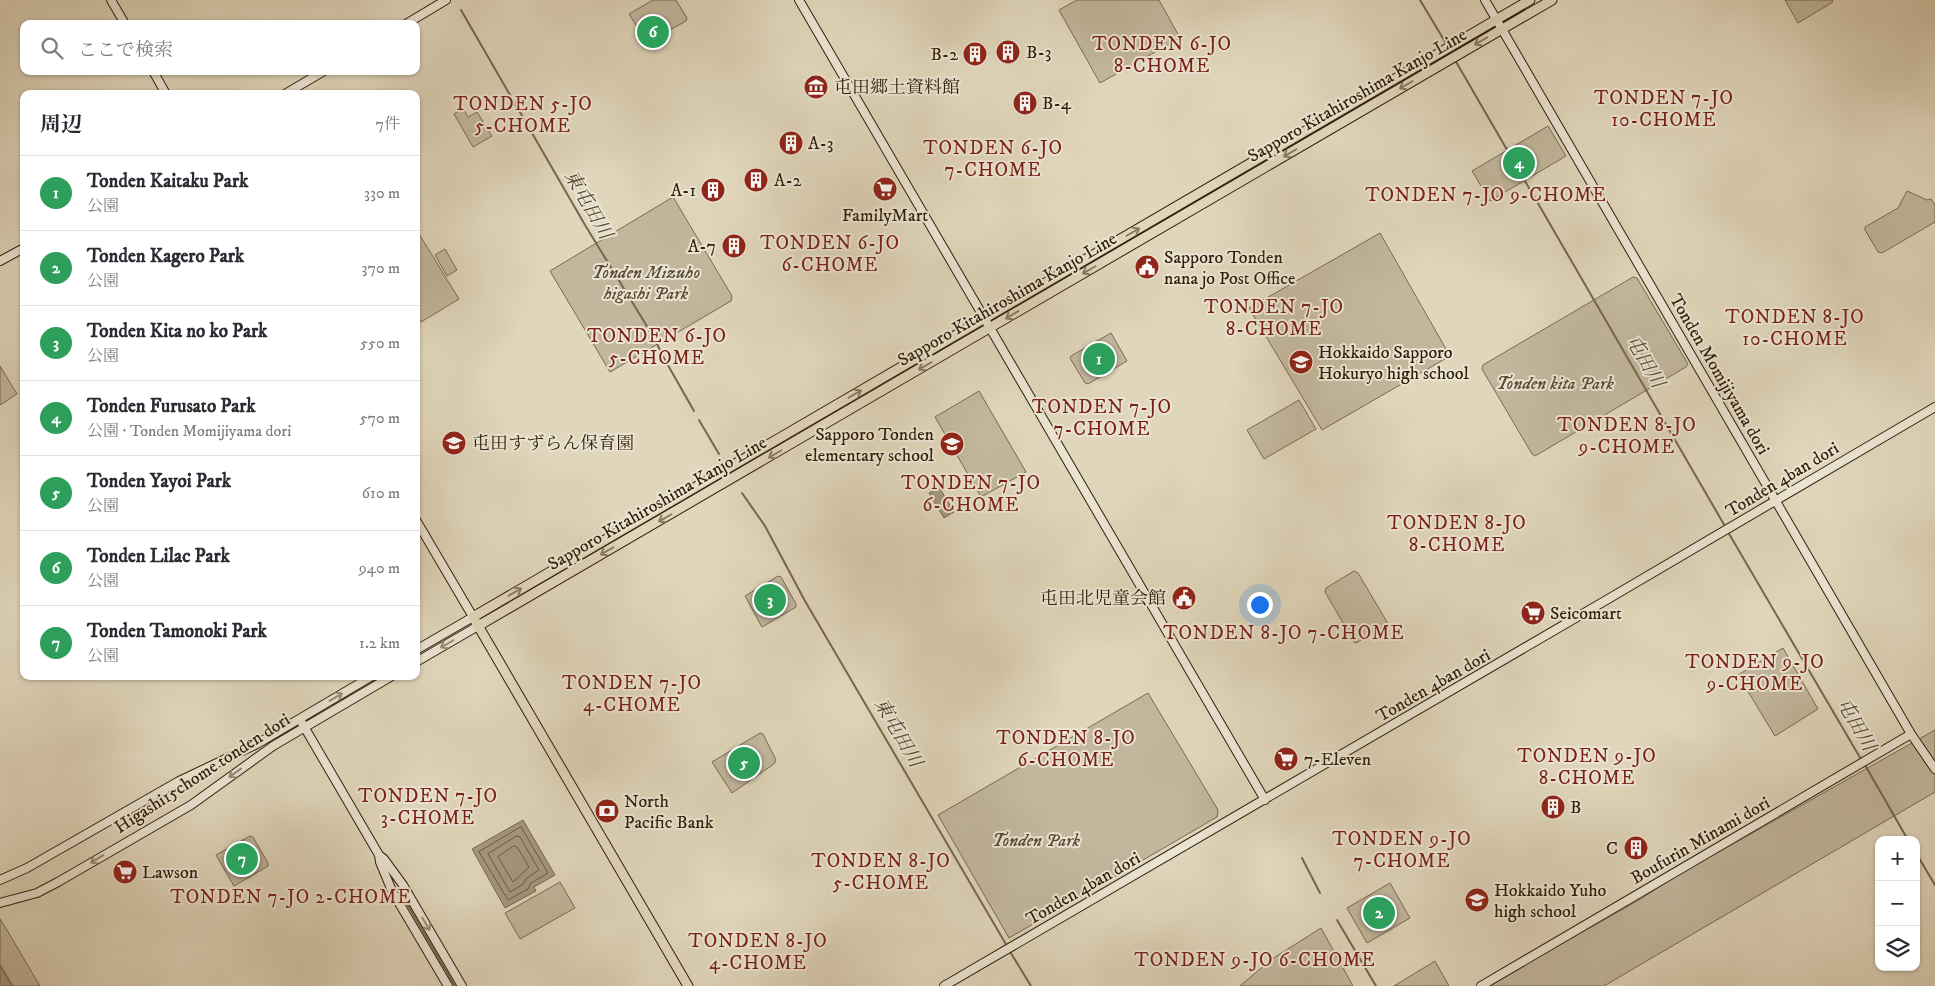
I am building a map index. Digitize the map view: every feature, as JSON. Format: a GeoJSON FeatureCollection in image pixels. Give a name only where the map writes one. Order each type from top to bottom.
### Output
{"type":"FeatureCollection","features":[{"type":"Feature","properties":{"kind":"main road","name":"Sapporo Kitahiroshima Kanjo Line"},"geometry":{"type":"LineString","coordinates":[[473,617],[1530,0]]}},
{"type":"Feature","properties":{"kind":"main road","name":"Sapporo Kitahiroshima Kanjo Line"},"geometry":{"type":"LineString","coordinates":[[478,626],[1552,0]]}},
{"type":"Feature","properties":{"kind":"main road"},"geometry":{"type":"LineString","coordinates":[[473,617],[688,986]]}},
{"type":"Feature","properties":{"kind":"street"},"geometry":{"type":"LineString","coordinates":[[111,0],[123,20]]}},
{"type":"Feature","properties":{"kind":"street"},"geometry":{"type":"LineString","coordinates":[[413,20],[446,0]]}},
{"type":"Feature","properties":{"kind":"street"},"geometry":{"type":"LineString","coordinates":[[799,0],[1266,800]]}},
{"type":"Feature","properties":{"kind":"street","name":"Tonden Momijiyama dori"},"geometry":{"type":"LineString","coordinates":[[1485,0],[1911,734],[1935,769]]}},
{"type":"Feature","properties":{"kind":"street"},"geometry":{"type":"LineString","coordinates":[[155,75],[164,90]]}},
{"type":"Feature","properties":{"kind":"street"},"geometry":{"type":"LineString","coordinates":[[292,90],[317,75]]}},
{"type":"Feature","properties":{"kind":"street"},"geometry":{"type":"LineString","coordinates":[[0,261],[20,250]]}},
{"type":"Feature","properties":{"kind":"street","name":"Tonden 4ban dori"},"geometry":{"type":"LineString","coordinates":[[944,986],[1266,800],[1935,407]]}},
{"type":"Feature","properties":{"kind":"street"},"geometry":{"type":"LineString","coordinates":[[420,527],[473,617],[420,648]]}},
{"type":"Feature","properties":{"kind":"street"},"geometry":{"type":"LineString","coordinates":[[420,660],[478,626]]}},
{"type":"Feature","properties":{"kind":"street","name":"Higashi15chome tonden dori"},"geometry":{"type":"LineString","coordinates":[[0,880],[27,868],[179,781],[256,744],[365,680]]}},
{"type":"Feature","properties":{"kind":"street","name":"Higashi15chome tonden dori"},"geometry":{"type":"LineString","coordinates":[[0,903],[37,893],[191,805],[273,746],[385,680]]}},
{"type":"Feature","properties":{"kind":"street"},"geometry":{"type":"LineString","coordinates":[[300,719],[379,855],[403,885],[462,986]]}},
{"type":"Feature","properties":{"kind":"street","name":"Boufurin Minami dori"},"geometry":{"type":"LineString","coordinates":[[1481,986],[1911,734]]}},
{"type":"Feature","properties":{"kind":"street"},"geometry":{"type":"LineString","coordinates":[[379,855],[392,891],[448,986]]}},
{"type":"Feature","properties":{"kind":"green space"},"geometry":{"type":"Polygon","coordinates":[[[653,0],[676,0],[687,18],[686,21],[647,43],[629,14],[653,0]]]}},
{"type":"Feature","properties":{"kind":"green space"},"geometry":{"type":"Polygon","coordinates":[[[1077,0],[1159,0],[1180,38],[1100,83],[1059,10],[1077,0]]]}},
{"type":"Feature","properties":{"kind":"green space"},"geometry":{"type":"Polygon","coordinates":[[[1785,0],[1832,0],[1833,2],[1798,23],[1785,0]]]}},
{"type":"Feature","properties":{"kind":"green space"},"geometry":{"type":"Polygon","coordinates":[[[463,108],[468,117],[477,112],[492,136],[473,147],[454,114],[463,108]]]}},
{"type":"Feature","properties":{"kind":"green space"},"geometry":{"type":"Polygon","coordinates":[[[1548,126],[1566,156],[1490,201],[1472,171],[1548,126]]]}},
{"type":"Feature","properties":{"kind":"green space"},"geometry":{"type":"Polygon","coordinates":[[[1907,191],[1927,200],[1931,199],[1935,205],[1935,222],[1882,253],[1878,252],[1865,227],[1898,208],[1907,191]]]}},
{"type":"Feature","properties":{"kind":"green space","name":"Tonden Mizuho higashi Park"},"geometry":{"type":"Polygon","coordinates":[[[673,197],[732,296],[731,301],[610,372],[550,271],[673,197]]]}},
{"type":"Feature","properties":{"kind":"green space"},"geometry":{"type":"Polygon","coordinates":[[[1380,233],[1450,356],[1322,430],[1249,308],[1380,233]]]}},
{"type":"Feature","properties":{"kind":"green space"},"geometry":{"type":"Polygon","coordinates":[[[420,236],[459,299],[421,322],[420,320],[420,236]]]}},
{"type":"Feature","properties":{"kind":"green space"},"geometry":{"type":"Polygon","coordinates":[[[445,249],[457,270],[447,276],[435,255],[445,249]]]}},
{"type":"Feature","properties":{"kind":"green space","name":"Tonden kita Park"},"geometry":{"type":"Polygon","coordinates":[[[1633,277],[1637,278],[1688,364],[1686,367],[1535,456],[1532,454],[1482,369],[1483,365],[1633,277]]]}},
{"type":"Feature","properties":{"kind":"green space"},"geometry":{"type":"Polygon","coordinates":[[[1111,333],[1127,361],[1088,384],[1085,383],[1070,358],[1071,356],[1111,333]]]}},
{"type":"Feature","properties":{"kind":"green space"},"geometry":{"type":"Polygon","coordinates":[[[0,366],[17,394],[0,405],[0,366]]]}},
{"type":"Feature","properties":{"kind":"green space"},"geometry":{"type":"Polygon","coordinates":[[[979,391],[1026,472],[981,497],[935,417],[979,391]]]}},
{"type":"Feature","properties":{"kind":"green space"},"geometry":{"type":"Polygon","coordinates":[[[1299,400],[1316,429],[1264,459],[1247,430],[1299,400]]]}},
{"type":"Feature","properties":{"kind":"green space"},"geometry":{"type":"Polygon","coordinates":[[[1354,571],[1358,573],[1387,622],[1386,626],[1356,643],[1325,592],[1326,588],[1354,571]]]}},
{"type":"Feature","properties":{"kind":"green space"},"geometry":{"type":"Polygon","coordinates":[[[778,576],[781,577],[796,607],[762,627],[745,596],[778,576]]]}},
{"type":"Feature","properties":{"kind":"green space"},"geometry":{"type":"Polygon","coordinates":[[[1783,648],[1818,709],[1775,736],[1738,675],[1783,648]]]}},
{"type":"Feature","properties":{"kind":"green space","name":"Tonden Park"},"geometry":{"type":"Polygon","coordinates":[[[1148,693],[1218,810],[1217,817],[1009,938],[938,815],[1148,693]]]}},
{"type":"Feature","properties":{"kind":"green space"},"geometry":{"type":"Polygon","coordinates":[[[1935,730],[1935,792],[1604,986],[1487,986],[1639,900],[1676,876],[1935,730]]]}},
{"type":"Feature","properties":{"kind":"green space"},"geometry":{"type":"Polygon","coordinates":[[[760,733],[763,734],[776,760],[774,764],[732,793],[712,762],[760,733]]]}},
{"type":"Feature","properties":{"kind":"green space"},"geometry":{"type":"Polygon","coordinates":[[[250,836],[253,837],[268,866],[234,886],[216,855],[250,836]]]}},
{"type":"Feature","properties":{"kind":"green space"},"geometry":{"type":"Polygon","coordinates":[[[560,882],[575,908],[520,939],[505,913],[560,882]]]}},
{"type":"Feature","properties":{"kind":"green space"},"geometry":{"type":"Polygon","coordinates":[[[1390,883],[1410,918],[1367,943],[1347,908],[1390,883]]]}},
{"type":"Feature","properties":{"kind":"green space"},"geometry":{"type":"Polygon","coordinates":[[[0,919],[40,986],[13,986],[0,964],[0,919]]]}},
{"type":"Feature","properties":{"kind":"green space"},"geometry":{"type":"Polygon","coordinates":[[[1321,928],[1353,986],[1240,986],[1272,959],[1321,928]]]}},
{"type":"Feature","properties":{"kind":"green space"},"geometry":{"type":"Polygon","coordinates":[[[1435,961],[1449,986],[1394,986],[1435,961]]]}},
{"type":"Feature","properties":{"kind":"water"},"geometry":{"type":"Polygon","coordinates":[[[939,487],[954,512],[944,518],[929,493],[939,487]]]}},
{"type":"Feature","properties":{"kind":"water"},"geometry":{"type":"Polygon","coordinates":[[[523,820],[555,875],[534,887],[536,891],[505,908],[472,849],[523,820]]]}},
{"type":"Feature","properties":{"kind":"water"},"geometry":{"type":"Polygon","coordinates":[[[0,966],[12,986],[0,986],[0,966]]]}},
{"type":"Feature","properties":{"kind":"waterway","name":"屯田川"},"geometry":{"type":"LineString","coordinates":[[1420,0],[1447,45]]}},
{"type":"Feature","properties":{"kind":"waterway","name":"東屯田川"},"geometry":{"type":"LineString","coordinates":[[461,10],[585,225],[656,341],[694,411]]}},
{"type":"Feature","properties":{"kind":"waterway","name":"屯田川"},"geometry":{"type":"LineString","coordinates":[[1455,60],[1726,528]]}},
{"type":"Feature","properties":{"kind":"waterway","name":"東屯田川"},"geometry":{"type":"LineString","coordinates":[[699,420],[719,454]]}},
{"type":"Feature","properties":{"kind":"waterway","name":"東屯田川"},"geometry":{"type":"LineString","coordinates":[[742,493],[765,526],[805,601],[1007,946]]}},
{"type":"Feature","properties":{"kind":"waterway","name":"屯田川"},"geometry":{"type":"LineString","coordinates":[[1728,532],[1862,761]]}},
{"type":"Feature","properties":{"kind":"waterway","name":"屯田川"},"geometry":{"type":"LineString","coordinates":[[1865,765],[1906,836]]}},
{"type":"Feature","properties":{"kind":"waterway"},"geometry":{"type":"LineString","coordinates":[[1302,858],[1320,893]]}},
{"type":"Feature","properties":{"kind":"waterway","name":"屯田川"},"geometry":{"type":"LineString","coordinates":[[1920,860],[1935,885]]}},
{"type":"Feature","properties":{"kind":"waterway"},"geometry":{"type":"LineString","coordinates":[[403,897],[455,986]]}},
{"type":"Feature","properties":{"kind":"waterway"},"geometry":{"type":"LineString","coordinates":[[1337,920],[1376,986]]}},
{"type":"Feature","properties":{"kind":"waterway","name":"東屯田川"},"geometry":{"type":"LineString","coordinates":[[1009,950],[1031,986]]}},
{"type":"Feature","properties":{"kind":"place","name":"Tonden Lilac Park"},"geometry":{"type":"Point","coordinates":[653,32]}},
{"type":"Feature","properties":{"kind":"place","name":"B-3"},"geometry":{"type":"Point","coordinates":[1008,52]}},
{"type":"Feature","properties":{"kind":"place","name":"B-2"},"geometry":{"type":"Point","coordinates":[975,54]}},
{"type":"Feature","properties":{"kind":"place","name":"屯田郷土資料館"},"geometry":{"type":"Point","coordinates":[816,87]}},
{"type":"Feature","properties":{"kind":"place","name":"B-4"},"geometry":{"type":"Point","coordinates":[1025,103]}},
{"type":"Feature","properties":{"kind":"place","name":"A-3"},"geometry":{"type":"Point","coordinates":[791,143]}},
{"type":"Feature","properties":{"kind":"place","name":"Tonden Furusato Park"},"geometry":{"type":"Point","coordinates":[1519,163]}},
{"type":"Feature","properties":{"kind":"place","name":"A-2"},"geometry":{"type":"Point","coordinates":[756,180]}},
{"type":"Feature","properties":{"kind":"place","name":"FamilyMart"},"geometry":{"type":"Point","coordinates":[885,189]}},
{"type":"Feature","properties":{"kind":"place","name":"A-1"},"geometry":{"type":"Point","coordinates":[713,190]}},
{"type":"Feature","properties":{"kind":"place","name":"A-7"},"geometry":{"type":"Point","coordinates":[734,246]}},
{"type":"Feature","properties":{"kind":"place","name":"Sapporo Tonden nana jo Post Office"},"geometry":{"type":"Point","coordinates":[1147,267]}},
{"type":"Feature","properties":{"kind":"place","name":"Tonden Kaitaku Park"},"geometry":{"type":"Point","coordinates":[1099,359]}},
{"type":"Feature","properties":{"kind":"place","name":"Hokkaido Sapporo Hokuryo high school"},"geometry":{"type":"Point","coordinates":[1301,362]}},
{"type":"Feature","properties":{"kind":"place","name":"屯田すずらん保育園"},"geometry":{"type":"Point","coordinates":[454,443]}},
{"type":"Feature","properties":{"kind":"place","name":"Sapporo Tonden elementary school"},"geometry":{"type":"Point","coordinates":[952,444]}},
{"type":"Feature","properties":{"kind":"place","name":"屯田北児童会館"},"geometry":{"type":"Point","coordinates":[1184,598]}},
{"type":"Feature","properties":{"kind":"place","name":"Tonden Kita no ko Park"},"geometry":{"type":"Point","coordinates":[770,600]}},
{"type":"Feature","properties":{"kind":"place","name":"Seicomart"},"geometry":{"type":"Point","coordinates":[1533,613]}},
{"type":"Feature","properties":{"kind":"place","name":"7-Eleven"},"geometry":{"type":"Point","coordinates":[1286,759]}},
{"type":"Feature","properties":{"kind":"place","name":"Tonden Yayoi Park"},"geometry":{"type":"Point","coordinates":[744,763]}},
{"type":"Feature","properties":{"kind":"place","name":"B"},"geometry":{"type":"Point","coordinates":[1553,807]}},
{"type":"Feature","properties":{"kind":"place","name":"North Pacific Bank"},"geometry":{"type":"Point","coordinates":[607,811]}},
{"type":"Feature","properties":{"kind":"place","name":"C"},"geometry":{"type":"Point","coordinates":[1636,848]}},
{"type":"Feature","properties":{"kind":"place","name":"Tonden Tamonoki Park"},"geometry":{"type":"Point","coordinates":[242,859]}},
{"type":"Feature","properties":{"kind":"place","name":"Lawson"},"geometry":{"type":"Point","coordinates":[125,872]}},
{"type":"Feature","properties":{"kind":"place","name":"Hokkaido Yuho high school"},"geometry":{"type":"Point","coordinates":[1477,900]}},
{"type":"Feature","properties":{"kind":"place","name":"Tonden Kagero Park"},"geometry":{"type":"Point","coordinates":[1379,913]}},
{"type":"Feature","properties":{"kind":"district","name":"TONDEN 6-JO 8-CHOME"},"geometry":{"type":"Point","coordinates":[1162,54]}},
{"type":"Feature","properties":{"kind":"district","name":"TONDEN 7-JO 10-CHOME"},"geometry":{"type":"Point","coordinates":[1664,108]}},
{"type":"Feature","properties":{"kind":"district","name":"TONDEN 5-JO 5-CHOME"},"geometry":{"type":"Point","coordinates":[523,114]}},
{"type":"Feature","properties":{"kind":"district","name":"TONDEN 6-JO 7-CHOME"},"geometry":{"type":"Point","coordinates":[993,158]}},
{"type":"Feature","properties":{"kind":"district","name":"TONDEN 7-JO 9-CHOME"},"geometry":{"type":"Point","coordinates":[1486,194]}},
{"type":"Feature","properties":{"kind":"district","name":"TONDEN 6-JO 6-CHOME"},"geometry":{"type":"Point","coordinates":[830,253]}},
{"type":"Feature","properties":{"kind":"district","name":"TONDEN 7-JO 8-CHOME"},"geometry":{"type":"Point","coordinates":[1274,317]}},
{"type":"Feature","properties":{"kind":"district","name":"TONDEN 8-JO 10-CHOME"},"geometry":{"type":"Point","coordinates":[1795,327]}},
{"type":"Feature","properties":{"kind":"district","name":"TONDEN 6-JO 5-CHOME"},"geometry":{"type":"Point","coordinates":[657,346]}},
{"type":"Feature","properties":{"kind":"district","name":"TONDEN 7-JO 7-CHOME"},"geometry":{"type":"Point","coordinates":[1102,417]}},
{"type":"Feature","properties":{"kind":"district","name":"TONDEN 8-JO 9-CHOME"},"geometry":{"type":"Point","coordinates":[1627,435]}},
{"type":"Feature","properties":{"kind":"district","name":"TONDEN 7-JO 6-CHOME"},"geometry":{"type":"Point","coordinates":[971,493]}},
{"type":"Feature","properties":{"kind":"district","name":"TONDEN 8-JO 8-CHOME"},"geometry":{"type":"Point","coordinates":[1457,533]}},
{"type":"Feature","properties":{"kind":"district","name":"TONDEN 8-JO 7-CHOME"},"geometry":{"type":"Point","coordinates":[1284,632]}},
{"type":"Feature","properties":{"kind":"district","name":"TONDEN 9-JO 9-CHOME"},"geometry":{"type":"Point","coordinates":[1755,672]}},
{"type":"Feature","properties":{"kind":"district","name":"TONDEN 7-JO 4-CHOME"},"geometry":{"type":"Point","coordinates":[632,693]}},
{"type":"Feature","properties":{"kind":"district","name":"TONDEN 8-JO 6-CHOME"},"geometry":{"type":"Point","coordinates":[1066,748]}},
{"type":"Feature","properties":{"kind":"district","name":"TONDEN 9-JO 8-CHOME"},"geometry":{"type":"Point","coordinates":[1587,766]}},
{"type":"Feature","properties":{"kind":"district","name":"TONDEN 7-JO 3-CHOME"},"geometry":{"type":"Point","coordinates":[428,806]}},
{"type":"Feature","properties":{"kind":"district","name":"TONDEN 9-JO 7-CHOME"},"geometry":{"type":"Point","coordinates":[1402,849]}},
{"type":"Feature","properties":{"kind":"district","name":"TONDEN 8-JO 5-CHOME"},"geometry":{"type":"Point","coordinates":[881,871]}},
{"type":"Feature","properties":{"kind":"district","name":"TONDEN 7-JO 2-CHOME"},"geometry":{"type":"Point","coordinates":[291,896]}},
{"type":"Feature","properties":{"kind":"district","name":"TONDEN 8-JO 4-CHOME"},"geometry":{"type":"Point","coordinates":[758,951]}},
{"type":"Feature","properties":{"kind":"district","name":"TONDEN 9-JO 6-CHOME"},"geometry":{"type":"Point","coordinates":[1255,959]}}]}
